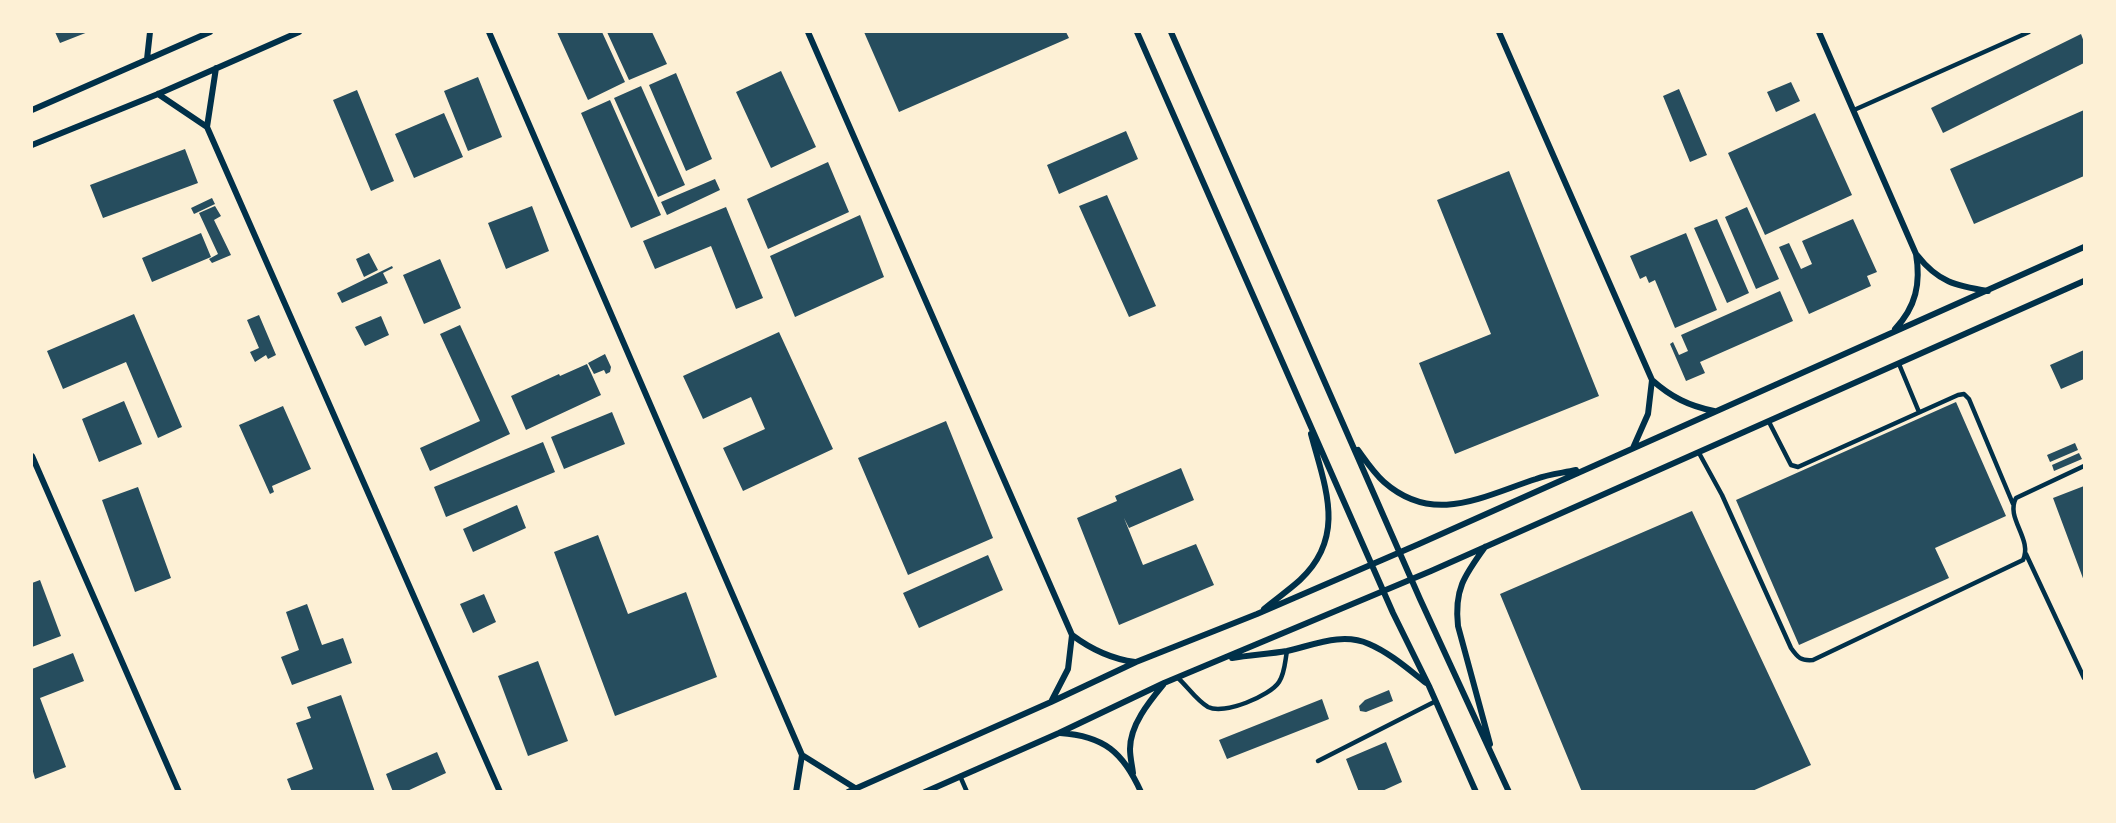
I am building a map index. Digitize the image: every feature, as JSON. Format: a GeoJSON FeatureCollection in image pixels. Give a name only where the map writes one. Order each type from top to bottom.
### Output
{"type":"FeatureCollection","features":[{"type":"Feature","properties":{"kind":"street"},"geometry":{"type":"LineString","coordinates":[[147,60],[150,32]]}},
{"type":"Feature","properties":{"kind":"street"},"geometry":{"type":"LineString","coordinates":[[32,110],[209,32]]}},
{"type":"Feature","properties":{"kind":"street"},"geometry":{"type":"LineString","coordinates":[[32,145],[298,32]]}},
{"type":"Feature","properties":{"kind":"street"},"geometry":{"type":"LineString","coordinates":[[489,32],[802,755],[796,792]]}},
{"type":"Feature","properties":{"kind":"street"},"geometry":{"type":"LineString","coordinates":[[808,32],[1072,636],[1068,669],[1051,702]]}},
{"type":"Feature","properties":{"kind":"street"},"geometry":{"type":"LineString","coordinates":[[1137,32],[1306,416],[1476,792]]}},
{"type":"Feature","properties":{"kind":"street"},"geometry":{"type":"LineString","coordinates":[[1172,32],[1411,579],[1509,792]]}},
{"type":"Feature","properties":{"kind":"street"},"geometry":{"type":"LineString","coordinates":[[1499,32],[1652,380],[1678,400],[1694,407],[1714,411]]}},
{"type":"Feature","properties":{"kind":"street"},"geometry":{"type":"LineString","coordinates":[[1819,32],[1916,254],[1919,271],[1918,288],[1913,304],[1893,331]]}},
{"type":"Feature","properties":{"kind":"street"},"geometry":{"type":"LineString","coordinates":[[207,127],[216,68]]}},
{"type":"Feature","properties":{"kind":"street"},"geometry":{"type":"LineString","coordinates":[[158,93],[207,127],[500,792]]}},
{"type":"Feature","properties":{"kind":"street"},"geometry":{"type":"LineString","coordinates":[[848,792],[1136,662],[1257,614],[1373,564],[2085,247]]}},
{"type":"Feature","properties":{"kind":"street"},"geometry":{"type":"LineString","coordinates":[[1916,254],[1926,267],[1946,281],[1954,285],[1989,291]]}},
{"type":"Feature","properties":{"kind":"street"},"geometry":{"type":"LineString","coordinates":[[925,792],[1059,733],[1164,683],[1411,579],[2085,281]]}},
{"type":"Feature","properties":{"kind":"street"},"geometry":{"type":"LineString","coordinates":[[1633,448],[1648,414],[1652,380]]}},
{"type":"Feature","properties":{"kind":"street"},"geometry":{"type":"LineString","coordinates":[[1257,614],[1301,579],[1315,562],[1325,542],[1329,523],[1329,502],[1306,416]]}},
{"type":"Feature","properties":{"kind":"street"},"geometry":{"type":"LineString","coordinates":[[1352,442],[1385,482],[1403,495],[1426,504],[1443,506],[1462,504],[1538,478],[1588,468]]}},
{"type":"Feature","properties":{"kind":"street"},"geometry":{"type":"LineString","coordinates":[[32,456],[179,792]]}},
{"type":"Feature","properties":{"kind":"street"},"geometry":{"type":"LineString","coordinates":[[1486,546],[1464,577],[1458,592],[1456,608],[1458,626],[1493,756]]}},
{"type":"Feature","properties":{"kind":"street"},"geometry":{"type":"LineString","coordinates":[[1072,636],[1102,654],[1119,660],[1136,662]]}},
{"type":"Feature","properties":{"kind":"street"},"geometry":{"type":"LineString","coordinates":[[1226,658],[1287,651],[1342,639],[1367,642],[1399,662],[1429,686]]}},
{"type":"Feature","properties":{"kind":"street"},"geometry":{"type":"LineString","coordinates":[[1133,774],[1130,747],[1135,728],[1147,705],[1164,683]]}},
{"type":"Feature","properties":{"kind":"street"},"geometry":{"type":"LineString","coordinates":[[1059,733],[1079,734],[1101,741],[1120,755],[1133,774],[1141,792]]}},
{"type":"Feature","properties":{"kind":"street"},"geometry":{"type":"LineString","coordinates":[[802,755],[855,788]]}},
{"type":"Feature","properties":{"kind":"lane"},"geometry":{"type":"LineString","coordinates":[[1854,110],[2029,32]]}},
{"type":"Feature","properties":{"kind":"lane"},"geometry":{"type":"LineString","coordinates":[[1899,364],[1918,412]]}},
{"type":"Feature","properties":{"kind":"lane"},"geometry":{"type":"LineString","coordinates":[[1769,422],[1787,459],[1795,468],[1958,395],[1967,396],[2013,504],[2026,554],[2085,678]]}},
{"type":"Feature","properties":{"kind":"lane"},"geometry":{"type":"LineString","coordinates":[[1699,453],[1722,495],[1791,648],[1803,661],[1814,660],[2006,570],[2023,560],[2026,554]]}},
{"type":"Feature","properties":{"kind":"lane"},"geometry":{"type":"LineString","coordinates":[[2013,504],[2020,495],[2085,466]]}},
{"type":"Feature","properties":{"kind":"lane"},"geometry":{"type":"LineString","coordinates":[[1178,678],[1207,706],[1218,710],[1234,708],[1272,690],[1278,684],[1287,651]]}},
{"type":"Feature","properties":{"kind":"lane"},"geometry":{"type":"LineString","coordinates":[[1318,760],[1436,701]]}},
{"type":"Feature","properties":{"kind":"lane"},"geometry":{"type":"LineString","coordinates":[[960,776],[967,792]]}},
{"type":"Feature","properties":{"kind":"building"},"geometry":{"type":"Polygon","coordinates":[[[55,32],[88,32],[60,43],[55,32]]]}},
{"type":"Feature","properties":{"kind":"building"},"geometry":{"type":"Polygon","coordinates":[[[557,32],[602,32],[625,82],[588,100],[557,32]]]}},
{"type":"Feature","properties":{"kind":"building"},"geometry":{"type":"Polygon","coordinates":[[[607,32],[652,32],[667,64],[629,80],[607,32]]]}},
{"type":"Feature","properties":{"kind":"building"},"geometry":{"type":"Polygon","coordinates":[[[864,32],[1066,32],[1069,38],[899,112],[864,32]]]}},
{"type":"Feature","properties":{"kind":"building"},"geometry":{"type":"Polygon","coordinates":[[[2081,34],[2084,42],[2084,63],[1943,133],[1931,108],[2081,34]]]}},
{"type":"Feature","properties":{"kind":"building"},"geometry":{"type":"Polygon","coordinates":[[[781,71],[816,147],[771,168],[736,92],[781,71]]]}},
{"type":"Feature","properties":{"kind":"building"},"geometry":{"type":"Polygon","coordinates":[[[676,73],[712,159],[686,171],[649,85],[676,73]]]}},
{"type":"Feature","properties":{"kind":"building"},"geometry":{"type":"Polygon","coordinates":[[[478,77],[502,137],[468,151],[444,91],[478,77]]]}},
{"type":"Feature","properties":{"kind":"building"},"geometry":{"type":"Polygon","coordinates":[[[1791,82],[1800,101],[1776,112],[1767,92],[1791,82]]]}},
{"type":"Feature","properties":{"kind":"building"},"geometry":{"type":"Polygon","coordinates":[[[641,86],[685,185],[658,197],[614,98],[641,86]]]}},
{"type":"Feature","properties":{"kind":"building"},"geometry":{"type":"Polygon","coordinates":[[[1679,89],[1707,155],[1690,162],[1663,96],[1679,89]]]}},
{"type":"Feature","properties":{"kind":"building"},"geometry":{"type":"Polygon","coordinates":[[[357,90],[394,181],[371,191],[333,100],[357,90]]]}},
{"type":"Feature","properties":{"kind":"building"},"geometry":{"type":"Polygon","coordinates":[[[610,100],[661,215],[631,228],[581,113],[610,100]]]}},
{"type":"Feature","properties":{"kind":"building"},"geometry":{"type":"Polygon","coordinates":[[[2084,110],[2084,176],[1974,224],[1950,169],[2084,110]]]}},
{"type":"Feature","properties":{"kind":"building"},"geometry":{"type":"Polygon","coordinates":[[[444,113],[463,157],[414,178],[395,134],[444,113]]]}},
{"type":"Feature","properties":{"kind":"building"},"geometry":{"type":"Polygon","coordinates":[[[1815,113],[1852,195],[1765,235],[1728,153],[1815,113]]]}},
{"type":"Feature","properties":{"kind":"building"},"geometry":{"type":"Polygon","coordinates":[[[1126,131],[1138,159],[1059,194],[1047,165],[1126,131]]]}},
{"type":"Feature","properties":{"kind":"building"},"geometry":{"type":"Polygon","coordinates":[[[185,149],[198,183],[103,218],[90,185],[185,149]]]}},
{"type":"Feature","properties":{"kind":"building"},"geometry":{"type":"Polygon","coordinates":[[[828,162],[849,212],[768,249],[747,199],[828,162]]]}},
{"type":"Feature","properties":{"kind":"building"},"geometry":{"type":"Polygon","coordinates":[[[1509,171],[1599,396],[1455,454],[1419,363],[1491,334],[1437,200],[1509,171]]]}},
{"type":"Feature","properties":{"kind":"building"},"geometry":{"type":"Polygon","coordinates":[[[715,179],[720,190],[667,215],[661,202],[715,179]]]}},
{"type":"Feature","properties":{"kind":"building"},"geometry":{"type":"Polygon","coordinates":[[[1107,195],[1156,306],[1129,317],[1079,206],[1107,195]]]}},
{"type":"Feature","properties":{"kind":"building"},"geometry":{"type":"Polygon","coordinates":[[[212,198],[215,204],[194,214],[191,208],[212,198]]]}},
{"type":"Feature","properties":{"kind":"building"},"geometry":{"type":"Polygon","coordinates":[[[215,206],[221,216],[214,220],[231,255],[212,263],[209,259],[218,254],[199,213],[215,206]]]}},
{"type":"Feature","properties":{"kind":"building"},"geometry":{"type":"Polygon","coordinates":[[[532,206],[549,251],[506,269],[488,223],[532,206]]]}},
{"type":"Feature","properties":{"kind":"building"},"geometry":{"type":"Polygon","coordinates":[[[726,207],[763,298],[736,309],[711,246],[655,269],[643,241],[726,207]]]}},
{"type":"Feature","properties":{"kind":"building"},"geometry":{"type":"Polygon","coordinates":[[[1747,207],[1779,279],[1756,289],[1725,217],[1747,207]]]}},
{"type":"Feature","properties":{"kind":"building"},"geometry":{"type":"Polygon","coordinates":[[[860,215],[884,277],[795,317],[770,256],[860,215]]]}},
{"type":"Feature","properties":{"kind":"building"},"geometry":{"type":"Polygon","coordinates":[[[1717,219],[1749,293],[1727,303],[1694,228],[1717,219]]]}},
{"type":"Feature","properties":{"kind":"building"},"geometry":{"type":"Polygon","coordinates":[[[1853,219],[1877,272],[1867,276],[1871,286],[1809,314],[1779,247],[1789,243],[1801,269],[1812,264],[1802,241],[1853,219]]]}},
{"type":"Feature","properties":{"kind":"building"},"geometry":{"type":"Polygon","coordinates":[[[201,233],[211,257],[152,282],[142,258],[201,233]]]}},
{"type":"Feature","properties":{"kind":"building"},"geometry":{"type":"Polygon","coordinates":[[[1686,233],[1717,310],[1675,328],[1655,280],[1649,283],[1646,276],[1640,279],[1630,256],[1686,233]]]}},
{"type":"Feature","properties":{"kind":"building"},"geometry":{"type":"Polygon","coordinates":[[[369,253],[378,270],[364,277],[356,259],[369,253]]]}},
{"type":"Feature","properties":{"kind":"building"},"geometry":{"type":"Polygon","coordinates":[[[440,259],[461,308],[424,324],[403,275],[440,259]]]}},
{"type":"Feature","properties":{"kind":"building"},"geometry":{"type":"Polygon","coordinates":[[[392,266],[393,268],[383,273],[388,283],[342,303],[337,293],[392,266]]]}},
{"type":"Feature","properties":{"kind":"building"},"geometry":{"type":"Polygon","coordinates":[[[1780,291],[1793,321],[1700,362],[1705,373],[1686,381],[1670,344],[1673,342],[1679,355],[1688,351],[1681,335],[1780,291]]]}},
{"type":"Feature","properties":{"kind":"building"},"geometry":{"type":"Polygon","coordinates":[[[134,314],[182,427],[158,438],[126,362],[63,389],[47,351],[134,314]]]}},
{"type":"Feature","properties":{"kind":"building"},"geometry":{"type":"Polygon","coordinates":[[[259,315],[276,355],[268,359],[266,355],[255,362],[250,352],[259,348],[247,320],[259,315]]]}},
{"type":"Feature","properties":{"kind":"building"},"geometry":{"type":"Polygon","coordinates":[[[381,316],[389,335],[365,346],[355,327],[381,316]]]}},
{"type":"Feature","properties":{"kind":"building"},"geometry":{"type":"Polygon","coordinates":[[[460,325],[510,434],[430,471],[420,448],[480,421],[440,334],[460,325]]]}},
{"type":"Feature","properties":{"kind":"building"},"geometry":{"type":"Polygon","coordinates":[[[779,332],[833,449],[743,491],[723,448],[765,429],[751,397],[703,419],[683,376],[779,332]]]}},
{"type":"Feature","properties":{"kind":"building"},"geometry":{"type":"Polygon","coordinates":[[[2084,350],[2084,379],[2061,389],[2050,365],[2084,350]]]}},
{"type":"Feature","properties":{"kind":"building"},"geometry":{"type":"Polygon","coordinates":[[[605,354],[611,367],[610,372],[606,374],[604,370],[594,374],[588,363],[605,354]]]}},
{"type":"Feature","properties":{"kind":"building"},"geometry":{"type":"Polygon","coordinates":[[[587,364],[601,395],[526,430],[511,396],[587,364]]]}},
{"type":"Feature","properties":{"kind":"building"},"geometry":{"type":"Polygon","coordinates":[[[124,401],[142,444],[99,462],[82,419],[124,401]]]}},
{"type":"Feature","properties":{"kind":"building"},"geometry":{"type":"Polygon","coordinates":[[[1956,402],[2006,516],[1935,548],[1949,578],[1799,645],[1736,500],[1956,402]]]}},
{"type":"Feature","properties":{"kind":"building"},"geometry":{"type":"Polygon","coordinates":[[[283,406],[311,469],[272,486],[274,492],[270,494],[239,425],[283,406]]]}},
{"type":"Feature","properties":{"kind":"building"},"geometry":{"type":"Polygon","coordinates":[[[612,412],[625,444],[564,469],[551,437],[612,412]]]}},
{"type":"Feature","properties":{"kind":"building"},"geometry":{"type":"Polygon","coordinates":[[[946,421],[993,538],[908,575],[858,458],[946,421]]]}},
{"type":"Feature","properties":{"kind":"building"},"geometry":{"type":"Polygon","coordinates":[[[543,442],[555,472],[446,517],[434,487],[543,442]]]}},
{"type":"Feature","properties":{"kind":"building"},"geometry":{"type":"Polygon","coordinates":[[[2075,443],[2078,450],[2050,462],[2047,455],[2075,443]]]}},
{"type":"Feature","properties":{"kind":"building"},"geometry":{"type":"Polygon","coordinates":[[[2079,453],[2082,459],[2054,471],[2052,465],[2079,453]]]}},
{"type":"Feature","properties":{"kind":"building"},"geometry":{"type":"Polygon","coordinates":[[[1181,468],[1194,500],[1129,528],[1124,518],[1143,565],[1196,544],[1214,585],[1119,625],[1077,518],[1117,501],[1115,496],[1181,468]]]}},
{"type":"Feature","properties":{"kind":"building"},"geometry":{"type":"Polygon","coordinates":[[[2084,486],[2084,581],[2053,498],[2084,486]]]}},
{"type":"Feature","properties":{"kind":"building"},"geometry":{"type":"Polygon","coordinates":[[[138,487],[171,578],[135,592],[102,500],[138,487]]]}},
{"type":"Feature","properties":{"kind":"building"},"geometry":{"type":"Polygon","coordinates":[[[517,505],[526,528],[473,552],[463,529],[517,505]]]}},
{"type":"Feature","properties":{"kind":"building"},"geometry":{"type":"Polygon","coordinates":[[[1692,511],[1811,765],[1750,792],[1582,792],[1500,594],[1692,511]]]}},
{"type":"Feature","properties":{"kind":"building"},"geometry":{"type":"Polygon","coordinates":[[[598,535],[628,614],[686,592],[717,677],[615,716],[554,552],[598,535]]]}},
{"type":"Feature","properties":{"kind":"building"},"geometry":{"type":"Polygon","coordinates":[[[988,555],[1003,590],[919,628],[903,593],[988,555]]]}},
{"type":"Feature","properties":{"kind":"building"},"geometry":{"type":"Polygon","coordinates":[[[40,580],[61,636],[32,647],[32,583],[40,580]]]}},
{"type":"Feature","properties":{"kind":"building"},"geometry":{"type":"Polygon","coordinates":[[[484,594],[496,622],[473,633],[460,604],[484,594]]]}},
{"type":"Feature","properties":{"kind":"building"},"geometry":{"type":"Polygon","coordinates":[[[307,604],[322,645],[343,638],[352,663],[292,685],[281,657],[299,650],[286,612],[307,604]]]}},
{"type":"Feature","properties":{"kind":"building"},"geometry":{"type":"Polygon","coordinates":[[[73,653],[84,681],[40,698],[66,767],[35,779],[32,768],[32,669],[73,653]]]}},
{"type":"Feature","properties":{"kind":"building"},"geometry":{"type":"Polygon","coordinates":[[[538,661],[568,741],[528,756],[498,676],[538,661]]]}},
{"type":"Feature","properties":{"kind":"building"},"geometry":{"type":"Polygon","coordinates":[[[1389,690],[1393,701],[1366,712],[1360,711],[1359,706],[1365,700],[1389,690]]]}},
{"type":"Feature","properties":{"kind":"building"},"geometry":{"type":"Polygon","coordinates":[[[341,695],[375,792],[292,792],[287,779],[313,769],[296,723],[311,718],[307,707],[341,695]]]}},
{"type":"Feature","properties":{"kind":"building"},"geometry":{"type":"Polygon","coordinates":[[[1322,699],[1329,719],[1227,759],[1219,740],[1322,699]]]}},
{"type":"Feature","properties":{"kind":"building"},"geometry":{"type":"Polygon","coordinates":[[[1386,742],[1402,782],[1380,792],[1359,792],[1346,759],[1386,742]]]}},
{"type":"Feature","properties":{"kind":"building"},"geometry":{"type":"Polygon","coordinates":[[[437,752],[446,773],[405,792],[393,792],[386,774],[437,752]]]}}]}
